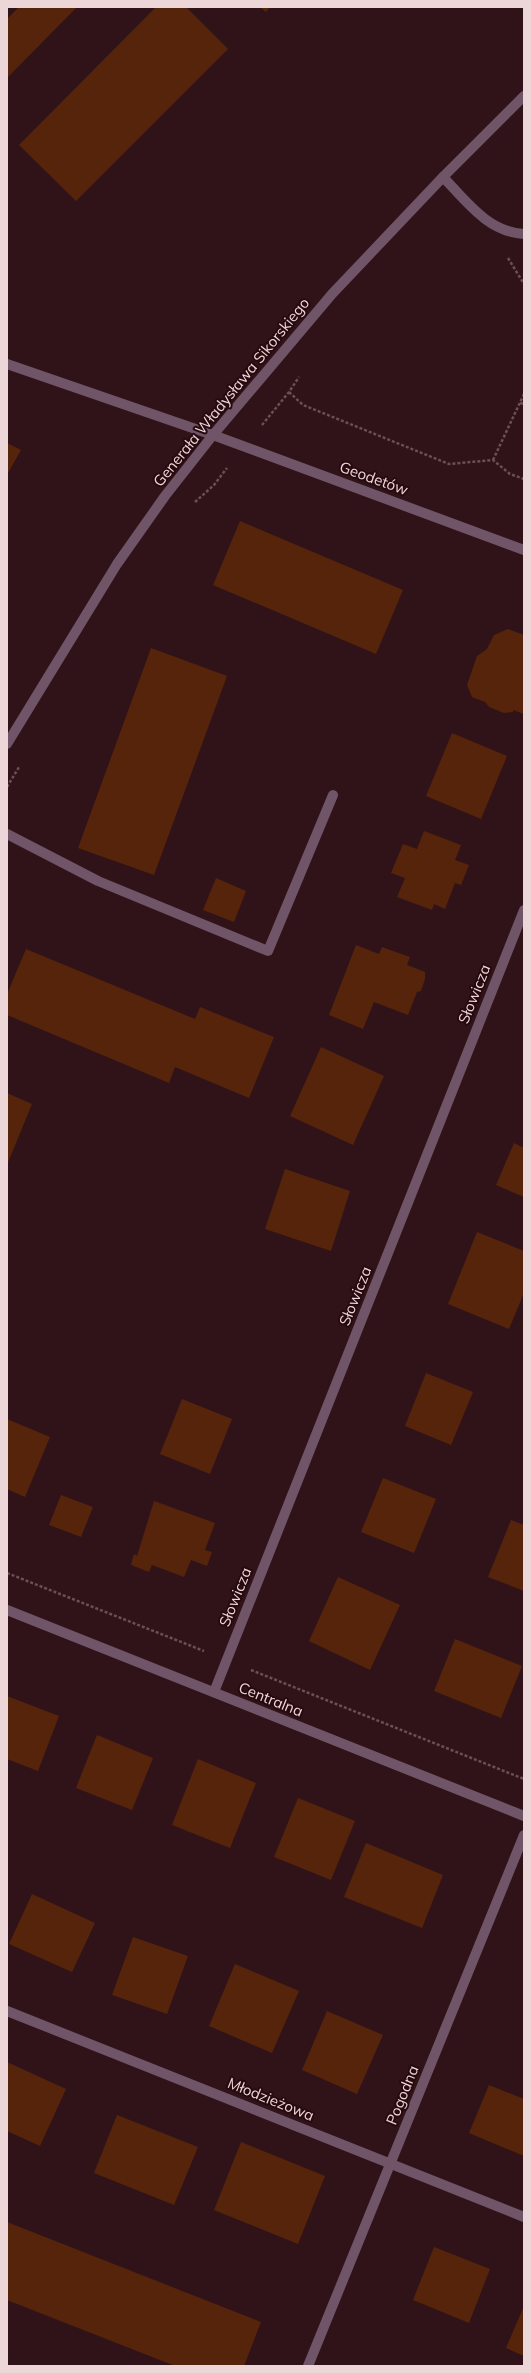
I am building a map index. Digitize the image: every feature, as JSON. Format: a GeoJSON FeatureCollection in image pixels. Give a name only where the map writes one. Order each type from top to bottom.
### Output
{"type":"FeatureCollection","features":[{"type":"Feature","properties":{"kind":"street","name":"Generała Władysława Sikorskiego"},"geometry":{"type":"LineString","coordinates":[[7,744],[117,564],[165,496],[213,435],[332,294],[443,177],[524,96]]}},
{"type":"Feature","properties":{"kind":"street"},"geometry":{"type":"LineString","coordinates":[[443,177],[491,224],[509,233],[524,234]]}},
{"type":"Feature","properties":{"kind":"street","name":"Geodetów"},"geometry":{"type":"LineString","coordinates":[[7,364],[213,435],[524,550]]}},
{"type":"Feature","properties":{"kind":"street"},"geometry":{"type":"LineString","coordinates":[[7,834],[98,881],[268,950],[333,794]]}},
{"type":"Feature","properties":{"kind":"street","name":"Słowicza"},"geometry":{"type":"LineString","coordinates":[[214,1692],[524,910]]}},
{"type":"Feature","properties":{"kind":"street","name":"Centralna"},"geometry":{"type":"LineString","coordinates":[[7,1610],[524,1816]]}},
{"type":"Feature","properties":{"kind":"street","name":"Pogodna"},"geometry":{"type":"LineString","coordinates":[[308,2366],[524,1835]]}},
{"type":"Feature","properties":{"kind":"street","name":"Młodzieżowa"},"geometry":{"type":"LineString","coordinates":[[7,2011],[524,2217]]}},
{"type":"Feature","properties":{"kind":"path"},"geometry":{"type":"LineString","coordinates":[[289,392],[303,404],[450,464],[493,460],[510,474],[524,479]]}},
{"type":"Feature","properties":{"kind":"path"},"geometry":{"type":"LineString","coordinates":[[493,460],[524,394]]}},
{"type":"Feature","properties":{"kind":"path"},"geometry":{"type":"LineString","coordinates":[[520,403],[524,404]]}},
{"type":"Feature","properties":{"kind":"path"},"geometry":{"type":"LineString","coordinates":[[7,1573],[200,1650]]}},
{"type":"Feature","properties":{"kind":"path"},"geometry":{"type":"LineString","coordinates":[[263,1675],[524,1779]]}},
{"type":"Feature","properties":{"kind":"building"},"geometry":{"type":"Polygon","coordinates":[[[19,7],[77,7],[7,78],[7,19],[19,7]]]}},
{"type":"Feature","properties":{"kind":"building"},"geometry":{"type":"Polygon","coordinates":[[[156,7],[186,7],[228,49],[76,201],[19,145],[156,7]]]}},
{"type":"Feature","properties":{"kind":"building"},"geometry":{"type":"Polygon","coordinates":[[[260,7],[270,7],[266,12],[260,7]]]}},
{"type":"Feature","properties":{"kind":"building"},"geometry":{"type":"Polygon","coordinates":[[[7,443],[21,450],[8,473],[7,472],[7,443]]]}},
{"type":"Feature","properties":{"kind":"building"},"geometry":{"type":"Polygon","coordinates":[[[240,521],[403,590],[376,654],[213,585],[240,521]]]}},
{"type":"Feature","properties":{"kind":"building"},"geometry":{"type":"Polygon","coordinates":[[[508,629],[524,635],[524,714],[513,710],[513,712],[504,713],[489,707],[485,702],[472,697],[467,685],[477,656],[487,649],[494,635],[508,629]]]}},
{"type":"Feature","properties":{"kind":"building"},"geometry":{"type":"Polygon","coordinates":[[[151,648],[227,676],[154,875],[78,848],[151,648]]]}},
{"type":"Feature","properties":{"kind":"building"},"geometry":{"type":"Polygon","coordinates":[[[452,733],[507,756],[481,819],[426,796],[452,733]]]}},
{"type":"Feature","properties":{"kind":"building"},"geometry":{"type":"Polygon","coordinates":[[[424,831],[461,845],[455,860],[469,865],[461,885],[455,883],[445,909],[434,904],[432,910],[397,897],[405,878],[391,873],[403,844],[417,849],[424,831]]]}},
{"type":"Feature","properties":{"kind":"building"},"geometry":{"type":"Polygon","coordinates":[[[216,878],[246,891],[234,922],[203,910],[216,878]]]}},
{"type":"Feature","properties":{"kind":"building"},"geometry":{"type":"Polygon","coordinates":[[[356,945],[379,954],[382,947],[410,957],[407,965],[425,972],[425,979],[421,991],[417,992],[408,1015],[374,1002],[363,1029],[329,1015],[356,945]]]}},
{"type":"Feature","properties":{"kind":"building"},"geometry":{"type":"Polygon","coordinates":[[[26,949],[195,1019],[200,1007],[274,1037],[249,1098],[175,1067],[169,1083],[7,1015],[7,994],[26,949]]]}},
{"type":"Feature","properties":{"kind":"building"},"geometry":{"type":"Polygon","coordinates":[[[321,1047],[384,1076],[353,1145],[290,1116],[321,1047]]]}},
{"type":"Feature","properties":{"kind":"building"},"geometry":{"type":"Polygon","coordinates":[[[7,1093],[32,1104],[7,1165],[7,1093]]]}},
{"type":"Feature","properties":{"kind":"building"},"geometry":{"type":"Polygon","coordinates":[[[514,1143],[524,1148],[524,1197],[496,1185],[514,1143]]]}},
{"type":"Feature","properties":{"kind":"building"},"geometry":{"type":"Polygon","coordinates":[[[285,1169],[350,1191],[331,1251],[265,1229],[285,1169]]]}},
{"type":"Feature","properties":{"kind":"building"},"geometry":{"type":"Polygon","coordinates":[[[477,1232],[524,1251],[524,1293],[509,1329],[448,1304],[477,1232]]]}},
{"type":"Feature","properties":{"kind":"building"},"geometry":{"type":"Polygon","coordinates":[[[426,1373],[473,1392],[451,1445],[405,1426],[426,1373]]]}},
{"type":"Feature","properties":{"kind":"building"},"geometry":{"type":"Polygon","coordinates":[[[182,1399],[232,1419],[210,1474],[160,1454],[182,1399]]]}},
{"type":"Feature","properties":{"kind":"building"},"geometry":{"type":"Polygon","coordinates":[[[7,1419],[50,1437],[25,1497],[7,1489],[7,1419]]]}},
{"type":"Feature","properties":{"kind":"building"},"geometry":{"type":"Polygon","coordinates":[[[383,1478],[436,1499],[414,1553],[361,1532],[383,1478]]]}},
{"type":"Feature","properties":{"kind":"building"},"geometry":{"type":"Polygon","coordinates":[[[61,1495],[93,1507],[81,1537],[49,1525],[61,1495]]]}},
{"type":"Feature","properties":{"kind":"building"},"geometry":{"type":"Polygon","coordinates":[[[154,1501],[215,1523],[205,1550],[212,1552],[207,1566],[191,1560],[184,1577],[152,1565],[149,1572],[131,1565],[134,1554],[137,1556],[154,1501]]]}},
{"type":"Feature","properties":{"kind":"building"},"geometry":{"type":"Polygon","coordinates":[[[511,1520],[524,1525],[524,1591],[488,1577],[511,1520]]]}},
{"type":"Feature","properties":{"kind":"building"},"geometry":{"type":"Polygon","coordinates":[[[338,1577],[400,1605],[370,1670],[309,1641],[338,1577]]]}},
{"type":"Feature","properties":{"kind":"building"},"geometry":{"type":"Polygon","coordinates":[[[455,1639],[522,1666],[501,1718],[434,1691],[455,1639]]]}},
{"type":"Feature","properties":{"kind":"building"},"geometry":{"type":"Polygon","coordinates":[[[7,1696],[59,1716],[38,1771],[7,1759],[7,1696]]]}},
{"type":"Feature","properties":{"kind":"building"},"geometry":{"type":"Polygon","coordinates":[[[97,1735],[153,1758],[132,1810],[76,1788],[97,1735]]]}},
{"type":"Feature","properties":{"kind":"building"},"geometry":{"type":"Polygon","coordinates":[[[198,1759],[256,1783],[230,1848],[172,1825],[198,1759]]]}},
{"type":"Feature","properties":{"kind":"building"},"geometry":{"type":"Polygon","coordinates":[[[298,1798],[355,1821],[331,1880],[274,1857],[298,1798]]]}},
{"type":"Feature","properties":{"kind":"building"},"geometry":{"type":"Polygon","coordinates":[[[366,1843],[443,1875],[422,1928],[344,1897],[366,1843]]]}},
{"type":"Feature","properties":{"kind":"building"},"geometry":{"type":"Polygon","coordinates":[[[32,1894],[95,1923],[72,1972],[9,1944],[32,1894]]]}},
{"type":"Feature","properties":{"kind":"building"},"geometry":{"type":"Polygon","coordinates":[[[133,1937],[188,1956],[167,2014],[112,1995],[133,1937]]]}},
{"type":"Feature","properties":{"kind":"building"},"geometry":{"type":"Polygon","coordinates":[[[235,1964],[299,1991],[272,2053],[209,2026],[235,1964]]]}},
{"type":"Feature","properties":{"kind":"building"},"geometry":{"type":"Polygon","coordinates":[[[327,2011],[383,2035],[357,2094],[302,2070],[327,2011]]]}},
{"type":"Feature","properties":{"kind":"building"},"geometry":{"type":"Polygon","coordinates":[[[7,2062],[66,2089],[40,2146],[7,2131],[7,2062]]]}},
{"type":"Feature","properties":{"kind":"building"},"geometry":{"type":"Polygon","coordinates":[[[489,2085],[524,2099],[524,2156],[469,2133],[489,2085]]]}},
{"type":"Feature","properties":{"kind":"building"},"geometry":{"type":"Polygon","coordinates":[[[117,2115],[198,2147],[174,2205],[94,2173],[117,2115]]]}},
{"type":"Feature","properties":{"kind":"building"},"geometry":{"type":"Polygon","coordinates":[[[241,2142],[325,2176],[298,2244],[214,2210],[241,2142]]]}},
{"type":"Feature","properties":{"kind":"building"},"geometry":{"type":"Polygon","coordinates":[[[7,2222],[261,2322],[244,2366],[175,2366],[7,2300],[7,2222]]]}},
{"type":"Feature","properties":{"kind":"building"},"geometry":{"type":"Polygon","coordinates":[[[434,2247],[490,2269],[469,2323],[413,2300],[434,2247]]]}},
{"type":"Feature","properties":{"kind":"building"},"geometry":{"type":"Polygon","coordinates":[[[524,2306],[524,2356],[506,2348],[524,2306]]]}}]}
